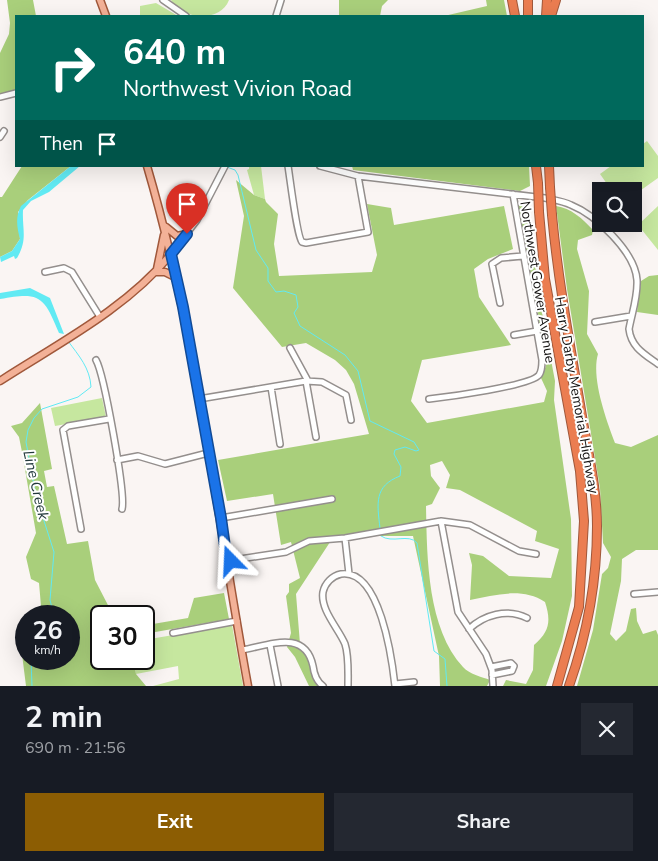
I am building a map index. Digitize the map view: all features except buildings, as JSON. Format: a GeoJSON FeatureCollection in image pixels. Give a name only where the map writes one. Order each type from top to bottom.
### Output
{"type":"FeatureCollection","features":[{"type":"Feature","properties":{"kind":"highway"},"geometry":{"type":"LineString","coordinates":[[512,0],[515,15]]}},
{"type":"Feature","properties":{"kind":"highway"},"geometry":{"type":"LineString","coordinates":[[528,0],[528,15]]}},
{"type":"Feature","properties":{"kind":"highway"},"geometry":{"type":"LineString","coordinates":[[546,15],[547,0]]}},
{"type":"Feature","properties":{"kind":"highway"},"geometry":{"type":"LineString","coordinates":[[551,15],[556,0]]}},
{"type":"Feature","properties":{"kind":"highway","name":"Harry Darby Memorial Highway"},"geometry":{"type":"LineString","coordinates":[[536,167],[545,279],[580,471],[583,514],[579,607],[557,686]]}},
{"type":"Feature","properties":{"kind":"highway","name":"Harry Darby Memorial Highway"},"geometry":{"type":"LineString","coordinates":[[549,167],[558,274],[593,482],[597,527],[594,574],[586,630],[569,686]]}},
{"type":"Feature","properties":{"kind":"main road"},"geometry":{"type":"LineString","coordinates":[[100,0],[106,15]]}},
{"type":"Feature","properties":{"kind":"main road"},"geometry":{"type":"LineString","coordinates":[[147,167],[165,226],[177,278],[221,518],[248,686]]}},
{"type":"Feature","properties":{"kind":"main road"},"geometry":{"type":"LineString","coordinates":[[165,226],[177,236],[187,234]]}},
{"type":"Feature","properties":{"kind":"main road"},"geometry":{"type":"LineString","coordinates":[[156,272],[161,256],[165,226]]}},
{"type":"Feature","properties":{"kind":"main road"},"geometry":{"type":"LineString","coordinates":[[0,381],[100,317],[156,272],[171,254]]}},
{"type":"Feature","properties":{"kind":"main road"},"geometry":{"type":"LineString","coordinates":[[156,272],[165,272],[177,278]]}},
{"type":"Feature","properties":{"kind":"street"},"geometry":{"type":"LineString","coordinates":[[163,0],[185,15]]}},
{"type":"Feature","properties":{"kind":"street"},"geometry":{"type":"LineString","coordinates":[[276,15],[281,0]]}},
{"type":"Feature","properties":{"kind":"street"},"geometry":{"type":"LineString","coordinates":[[0,97],[15,93]]}},
{"type":"Feature","properties":{"kind":"street"},"geometry":{"type":"LineString","coordinates":[[0,137],[4,131]]}},
{"type":"Feature","properties":{"kind":"street"},"geometry":{"type":"LineString","coordinates":[[288,167],[300,240],[306,243],[368,232],[358,176]]}},
{"type":"Feature","properties":{"kind":"street"},"geometry":{"type":"LineString","coordinates":[[324,167],[358,176],[513,194],[571,205],[606,230],[629,257],[636,274],[636,291],[629,329],[632,342],[638,350],[658,364]]}},
{"type":"Feature","properties":{"kind":"street"},"geometry":{"type":"LineString","coordinates":[[171,254],[210,199],[224,169]]}},
{"type":"Feature","properties":{"kind":"street","name":"Northwest Gower Avenue"},"geometry":{"type":"LineString","coordinates":[[429,399],[519,384],[536,378],[540,373],[542,363],[513,194]]}},
{"type":"Feature","properties":{"kind":"street"},"geometry":{"type":"LineString","coordinates":[[500,303],[492,264],[501,258],[523,256]]}},
{"type":"Feature","properties":{"kind":"street"},"geometry":{"type":"LineString","coordinates":[[45,272],[64,268],[72,272],[100,317]]}},
{"type":"Feature","properties":{"kind":"street"},"geometry":{"type":"LineString","coordinates":[[595,322],[631,316]]}},
{"type":"Feature","properties":{"kind":"street"},"geometry":{"type":"LineString","coordinates":[[514,335],[537,331]]}},
{"type":"Feature","properties":{"kind":"street"},"geometry":{"type":"LineString","coordinates":[[290,348],[307,381],[316,437]]}},
{"type":"Feature","properties":{"kind":"street"},"geometry":{"type":"LineString","coordinates":[[96,360],[101,372],[117,460],[123,497],[122,509]]}},
{"type":"Feature","properties":{"kind":"street"},"geometry":{"type":"LineString","coordinates":[[199,399],[307,381],[322,382],[345,394],[351,420]]}},
{"type":"Feature","properties":{"kind":"street"},"geometry":{"type":"LineString","coordinates":[[271,387],[280,444]]}},
{"type":"Feature","properties":{"kind":"street"},"geometry":{"type":"LineString","coordinates":[[81,529],[63,430],[68,426],[109,419]]}},
{"type":"Feature","properties":{"kind":"street"},"geometry":{"type":"LineString","coordinates":[[117,460],[138,456],[165,464],[208,453]]}},
{"type":"Feature","properties":{"kind":"street"},"geometry":{"type":"LineString","coordinates":[[221,518],[332,499]]}},
{"type":"Feature","properties":{"kind":"street"},"geometry":{"type":"LineString","coordinates":[[227,561],[281,553],[308,541],[345,538],[441,521],[470,525],[519,551],[536,554]]}},
{"type":"Feature","properties":{"kind":"street"},"geometry":{"type":"LineString","coordinates":[[441,521],[458,612],[482,646],[491,667],[493,686]]}},
{"type":"Feature","properties":{"kind":"street"},"geometry":{"type":"LineString","coordinates":[[345,538],[349,574]]}},
{"type":"Feature","properties":{"kind":"street"},"geometry":{"type":"LineString","coordinates":[[349,686],[345,645],[325,607],[323,595],[329,581],[340,574],[349,574],[362,580],[380,614],[395,685],[414,682]]}},
{"type":"Feature","properties":{"kind":"street"},"geometry":{"type":"LineString","coordinates":[[634,594],[658,592]]}},
{"type":"Feature","properties":{"kind":"street"},"geometry":{"type":"LineString","coordinates":[[469,629],[480,618],[489,615],[520,615],[527,618]]}},
{"type":"Feature","properties":{"kind":"street"},"geometry":{"type":"LineString","coordinates":[[173,633],[237,621]]}},
{"type":"Feature","properties":{"kind":"street"},"geometry":{"type":"LineString","coordinates":[[242,650],[295,642],[305,647],[310,656],[316,679],[323,686]]}},
{"type":"Feature","properties":{"kind":"street"},"geometry":{"type":"LineString","coordinates":[[270,645],[278,686]]}},
{"type":"Feature","properties":{"kind":"street"},"geometry":{"type":"LineString","coordinates":[[491,667],[511,663],[514,666],[512,671],[492,675]]}},
{"type":"Feature","properties":{"kind":"green space"},"geometry":{"type":"Polygon","coordinates":[[[7,0],[33,0],[36,15],[15,15],[15,91],[0,94],[0,53],[9,34],[10,23],[7,0]]]}},
{"type":"Feature","properties":{"kind":"green space"},"geometry":{"type":"Polygon","coordinates":[[[171,0],[229,0],[224,8],[212,15],[191,15],[176,6],[171,0]]]}},
{"type":"Feature","properties":{"kind":"green space"},"geometry":{"type":"Polygon","coordinates":[[[339,0],[388,0],[382,6],[380,15],[339,15],[339,0]]]}},
{"type":"Feature","properties":{"kind":"green space"},"geometry":{"type":"Polygon","coordinates":[[[486,0],[504,0],[507,15],[448,15],[487,6],[486,0]]]}},
{"type":"Feature","properties":{"kind":"green space"},"geometry":{"type":"Polygon","coordinates":[[[156,3],[176,15],[140,15],[140,6],[156,3]]]}},
{"type":"Feature","properties":{"kind":"green space"},"geometry":{"type":"Polygon","coordinates":[[[647,141],[658,156],[658,178],[642,189],[642,182],[606,182],[600,174],[610,167],[644,167],[644,143],[647,141]]]}},
{"type":"Feature","properties":{"kind":"green space"},"geometry":{"type":"Polygon","coordinates":[[[21,167],[70,167],[28,200],[18,212],[20,239],[12,251],[0,257],[0,197],[2,197],[21,167]]]}},
{"type":"Feature","properties":{"kind":"green space"},"geometry":{"type":"Polygon","coordinates":[[[249,167],[261,167],[265,199],[254,195],[247,170],[249,167]]]}},
{"type":"Feature","properties":{"kind":"green space"},"geometry":{"type":"Polygon","coordinates":[[[352,167],[529,167],[530,186],[520,191],[353,170],[352,167]]]}},
{"type":"Feature","properties":{"kind":"green space"},"geometry":{"type":"Polygon","coordinates":[[[236,180],[254,195],[265,199],[278,214],[274,244],[279,276],[372,272],[377,255],[367,204],[391,208],[394,225],[504,206],[513,249],[488,259],[474,269],[479,297],[511,345],[422,360],[411,401],[427,423],[544,402],[547,391],[541,378],[546,366],[517,204],[528,208],[541,307],[555,381],[554,400],[571,519],[572,596],[562,641],[546,686],[503,686],[506,680],[526,684],[533,670],[534,645],[543,635],[548,625],[545,602],[536,597],[518,593],[499,594],[470,600],[472,565],[469,553],[483,556],[509,576],[551,578],[559,549],[535,541],[537,531],[460,490],[446,488],[450,475],[442,461],[430,465],[431,476],[440,488],[432,504],[426,506],[431,591],[442,633],[451,651],[469,672],[490,680],[487,686],[440,686],[439,656],[413,536],[360,536],[332,539],[296,594],[300,644],[305,647],[320,686],[309,686],[295,657],[287,647],[291,633],[286,596],[289,592],[289,584],[300,578],[291,542],[281,545],[273,494],[227,501],[218,460],[369,434],[354,384],[346,370],[335,360],[306,343],[282,347],[233,288],[244,216],[236,180]]]}},
{"type":"Feature","properties":{"kind":"green space"},"geometry":{"type":"Polygon","coordinates":[[[556,206],[567,209],[592,229],[592,235],[578,240],[577,249],[589,291],[587,334],[598,354],[596,375],[598,386],[615,443],[631,447],[658,435],[658,550],[636,550],[622,559],[621,581],[610,634],[616,641],[626,631],[631,609],[636,608],[637,621],[643,634],[656,630],[658,635],[658,686],[577,686],[593,630],[602,574],[608,568],[611,557],[603,543],[600,488],[567,289],[556,206]]]}},
{"type":"Feature","properties":{"kind":"green space"},"geometry":{"type":"Polygon","coordinates":[[[658,206],[658,250],[642,230],[642,221],[658,206]]]}},
{"type":"Feature","properties":{"kind":"green space"},"geometry":{"type":"Polygon","coordinates":[[[658,275],[658,315],[637,312],[641,281],[649,276],[658,275]]]}},
{"type":"Feature","properties":{"kind":"green space"},"geometry":{"type":"Polygon","coordinates":[[[102,398],[106,417],[55,426],[51,408],[102,398]]]}},
{"type":"Feature","properties":{"kind":"green space"},"geometry":{"type":"Polygon","coordinates":[[[40,403],[52,469],[44,471],[47,487],[54,486],[67,544],[88,541],[95,580],[108,605],[90,605],[90,670],[135,670],[136,674],[146,686],[26,686],[24,670],[80,670],[80,605],[41,605],[39,583],[31,579],[26,557],[36,533],[19,437],[11,426],[22,423],[40,403]]]}},
{"type":"Feature","properties":{"kind":"green space"},"geometry":{"type":"Polygon","coordinates":[[[224,593],[229,619],[155,632],[155,624],[188,618],[194,598],[224,593]]]}},
{"type":"Feature","properties":{"kind":"green space"},"geometry":{"type":"Polygon","coordinates":[[[232,625],[243,686],[153,686],[179,679],[178,666],[136,674],[135,670],[155,670],[155,638],[232,625]]]}},
{"type":"Feature","properties":{"kind":"water"},"geometry":{"type":"Polygon","coordinates":[[[70,167],[79,167],[49,192],[31,201],[23,210],[23,240],[20,251],[17,258],[15,259],[14,256],[1,262],[0,257],[12,251],[20,239],[17,222],[21,206],[70,167]]]}},
{"type":"Feature","properties":{"kind":"water"},"geometry":{"type":"Polygon","coordinates":[[[30,288],[50,298],[64,334],[59,333],[45,304],[39,300],[24,296],[0,299],[0,293],[30,288]]]}},
{"type":"Feature","properties":{"kind":"waterway"},"geometry":{"type":"LineString","coordinates":[[227,167],[235,170],[238,175],[256,250],[268,268],[268,281],[276,292],[284,291],[296,295],[298,307],[294,313],[300,326],[345,355],[358,371],[370,421],[414,442],[419,450],[416,451],[405,447],[395,450],[394,454],[401,467],[400,476],[385,485],[381,490],[378,503],[380,528]]}},
{"type":"Feature","properties":{"kind":"waterway","name":"Line Creek"},"geometry":{"type":"LineString","coordinates":[[51,605],[50,600],[54,552],[36,496],[26,442],[28,430],[34,418],[42,409],[78,397],[91,387],[89,374],[80,357],[68,341]]}},
{"type":"Feature","properties":{"kind":"waterway"},"geometry":{"type":"LineString","coordinates":[[381,536],[390,539],[410,539],[417,543],[434,651],[445,659],[447,686]]}},
{"type":"Feature","properties":{"kind":"waterway","name":"Line Creek"},"geometry":{"type":"LineString","coordinates":[[31,670],[32,686]]}},
{"type":"Feature","properties":{"kind":"route"},"geometry":{"type":"LineString","coordinates":[[187,234],[171,254],[183,307],[227,561],[231,561]]}}]}
